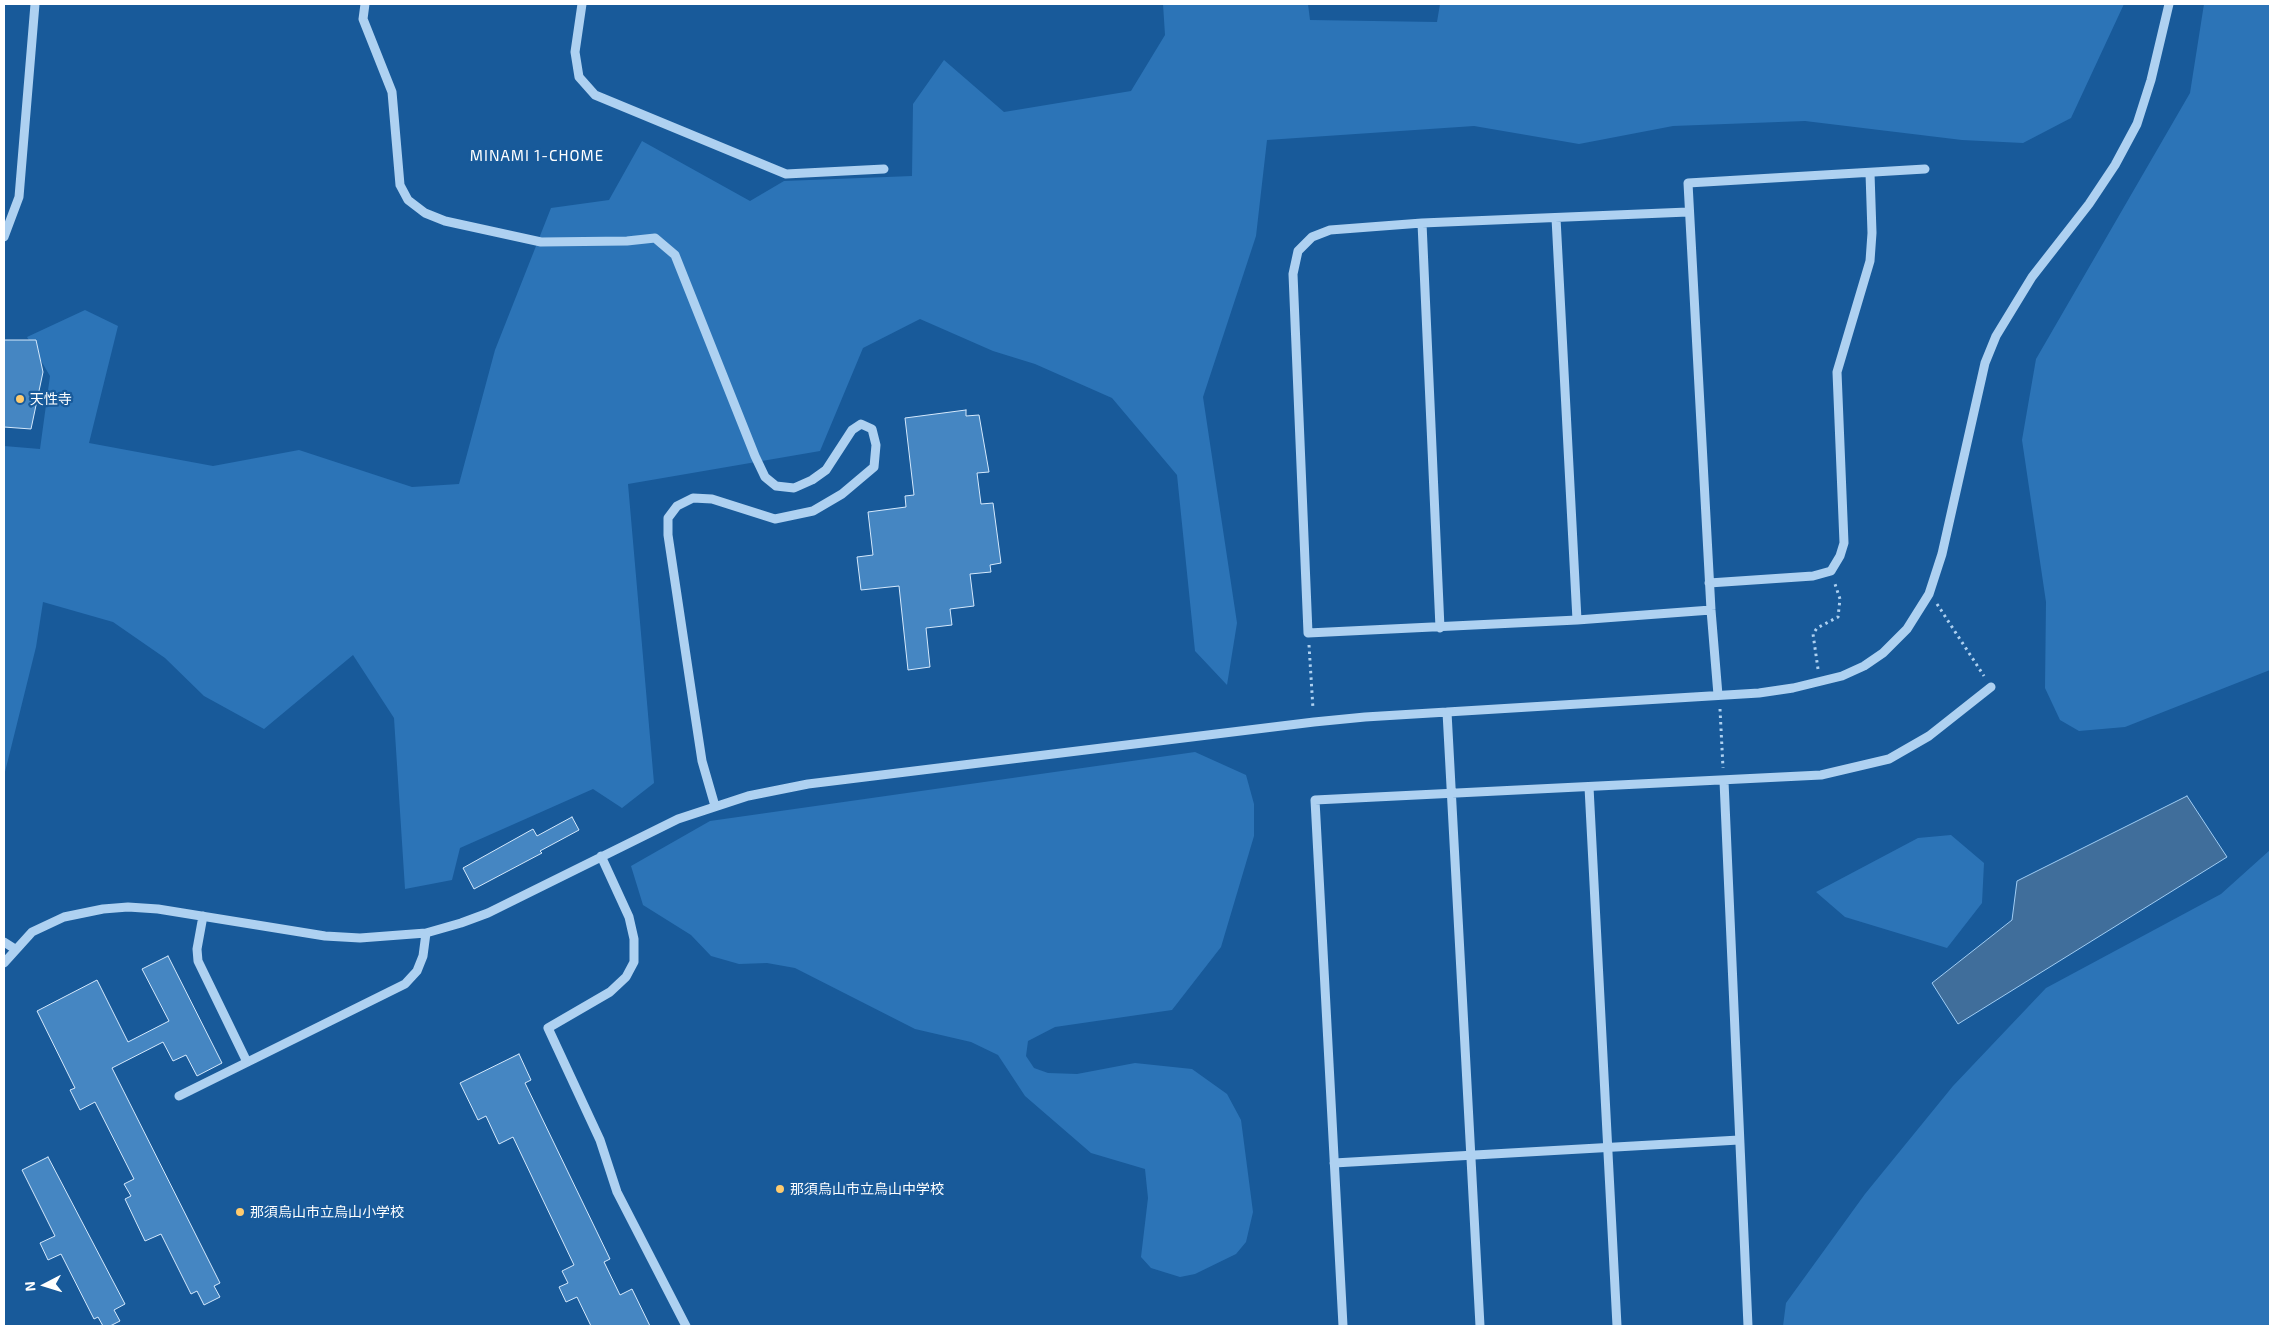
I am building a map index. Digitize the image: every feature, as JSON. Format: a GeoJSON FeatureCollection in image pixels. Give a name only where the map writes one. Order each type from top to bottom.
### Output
{"type":"FeatureCollection","features":[{"type":"Feature","properties":{"kind":"street"},"geometry":{"type":"LineString","coordinates":[[4,237],[19,197],[35,4]]}},
{"type":"Feature","properties":{"kind":"street"},"geometry":{"type":"LineString","coordinates":[[365,4],[363,19],[392,92],[400,185],[408,200],[425,213],[445,222],[540,242],[627,241],[655,238],[675,255],[755,456],[765,477],[776,486],[794,488],[812,480],[826,470],[852,430],[861,424],[872,429],[876,445],[874,467],[842,494],[813,511],[775,519],[712,499],[693,498],[677,506],[668,518],[668,535],[692,702],[702,761],[715,806]]}},
{"type":"Feature","properties":{"kind":"street"},"geometry":{"type":"LineString","coordinates":[[582,4],[575,52],[579,77],[595,95],[786,174],[884,169]]}},
{"type":"Feature","properties":{"kind":"street"},"geometry":{"type":"LineString","coordinates":[[4,963],[32,932],[64,917],[103,909],[148,908],[325,936],[360,938],[426,933],[488,913],[678,819],[715,806],[808,784],[1314,722],[1718,695],[1793,688],[1842,676],[1864,666],[1883,653],[1907,629],[1929,594],[1942,554],[1985,363],[1996,336],[2032,277],[2089,204],[2116,165],[2137,124],[2151,80],[2169,4]]}},
{"type":"Feature","properties":{"kind":"street"},"geometry":{"type":"LineString","coordinates":[[1718,695],[1709,583],[1688,212],[1688,183],[1925,169]]}},
{"type":"Feature","properties":{"kind":"street"},"geometry":{"type":"LineString","coordinates":[[1709,583],[1813,576],[1831,570],[1844,543],[1837,372],[1870,262],[1872,233],[1870,173]]}},
{"type":"Feature","properties":{"kind":"street"},"geometry":{"type":"LineString","coordinates":[[1688,212],[1422,223],[1330,230],[1312,238],[1298,251],[1293,274],[1308,633],[1440,628],[1711,610]]}},
{"type":"Feature","properties":{"kind":"street"},"geometry":{"type":"LineString","coordinates":[[1556,218],[1577,620]]}},
{"type":"Feature","properties":{"kind":"street"},"geometry":{"type":"LineString","coordinates":[[1422,223],[1440,628]]}},
{"type":"Feature","properties":{"kind":"street"},"geometry":{"type":"LineString","coordinates":[[1343,1326],[1315,800],[1724,781],[1821,774],[1889,759],[1929,736],[1991,687]]}},
{"type":"Feature","properties":{"kind":"street"},"geometry":{"type":"LineString","coordinates":[[1447,712],[1480,1326]]}},
{"type":"Feature","properties":{"kind":"street"},"geometry":{"type":"LineString","coordinates":[[1724,781],[1748,1326]]}},
{"type":"Feature","properties":{"kind":"street"},"geometry":{"type":"LineString","coordinates":[[1589,787],[1618,1326]]}},
{"type":"Feature","properties":{"kind":"street"},"geometry":{"type":"LineString","coordinates":[[601,856],[629,917],[634,940],[634,962],[626,977],[610,992],[548,1028],[600,1140],[617,1192],[686,1326]]}},
{"type":"Feature","properties":{"kind":"street"},"geometry":{"type":"LineString","coordinates":[[203,916],[197,949],[198,961],[247,1062]]}},
{"type":"Feature","properties":{"kind":"street"},"geometry":{"type":"LineString","coordinates":[[179,1096],[405,984],[417,971],[424,956],[426,933]]}},
{"type":"Feature","properties":{"kind":"street"},"geometry":{"type":"LineString","coordinates":[[4,942],[15,949]]}},
{"type":"Feature","properties":{"kind":"street"},"geometry":{"type":"LineString","coordinates":[[1334,1164],[1739,1140]]}},
{"type":"Feature","properties":{"kind":"path"},"geometry":{"type":"LineString","coordinates":[[1820,682],[1812,634],[1818,628],[1838,617],[1841,607],[1831,570]]}},
{"type":"Feature","properties":{"kind":"path"},"geometry":{"type":"LineString","coordinates":[[1929,594],[1946,614],[1991,687]]}},
{"type":"Feature","properties":{"kind":"path"},"geometry":{"type":"LineString","coordinates":[[1308,633],[1314,722]]}},
{"type":"Feature","properties":{"kind":"path"},"geometry":{"type":"LineString","coordinates":[[1718,695],[1724,781]]}},
{"type":"Feature","properties":{"kind":"shaded area"},"geometry":{"type":"Polygon","coordinates":[[[1163,4],[1308,4],[1310,20],[1437,22],[1440,4],[2124,4],[2071,118],[2023,143],[1962,140],[1805,121],[1673,126],[1579,144],[1474,126],[1267,140],[1256,236],[1203,397],[1237,623],[1227,685],[1195,651],[1177,475],[1112,398],[1035,364],[993,351],[920,319],[863,348],[820,451],[628,484],[654,783],[622,808],[593,789],[460,848],[452,880],[405,889],[394,718],[353,655],[264,729],[204,696],[165,658],[113,622],[43,602],[36,647],[4,776],[4,446],[40,449],[50,376],[27,337],[85,310],[118,326],[89,443],[213,466],[299,450],[412,487],[459,484],[495,350],[551,208],[609,200],[642,141],[750,201],[784,181],[912,176],[913,104],[944,60],[1004,112],[1131,91],[1165,35],[1163,4]]]}},
{"type":"Feature","properties":{"kind":"shaded area"},"geometry":{"type":"Polygon","coordinates":[[[2204,4],[2270,4],[2270,670],[2125,727],[2079,731],[2060,720],[2045,688],[2046,602],[2022,440],[2036,359],[2190,93],[2204,4]]]}},
{"type":"Feature","properties":{"kind":"shaded area"},"geometry":{"type":"Polygon","coordinates":[[[1195,752],[1246,775],[1254,804],[1254,836],[1221,947],[1172,1010],[1055,1027],[1028,1041],[1026,1056],[1034,1068],[1048,1073],[1077,1074],[1135,1063],[1192,1069],[1227,1094],[1241,1120],[1253,1212],[1246,1242],[1236,1254],[1195,1274],[1180,1277],[1151,1268],[1141,1257],[1148,1198],[1145,1169],[1091,1153],[1025,1096],[998,1055],[971,1042],[915,1029],[795,968],[767,963],[739,964],[711,956],[691,935],[643,905],[631,866],[710,821],[1195,752]]]}},
{"type":"Feature","properties":{"kind":"shaded area"},"geometry":{"type":"Polygon","coordinates":[[[2187,796],[2227,857],[1958,1024],[1932,983],[2012,920],[2017,881],[2187,796]]]}},
{"type":"Feature","properties":{"kind":"shaded area"},"geometry":{"type":"Polygon","coordinates":[[[1951,835],[1984,863],[1982,903],[1947,948],[1845,917],[1816,892],[1918,838],[1951,835]]]}},
{"type":"Feature","properties":{"kind":"shaded area"},"geometry":{"type":"Polygon","coordinates":[[[2270,850],[2270,1326],[1783,1326],[1786,1303],[1865,1194],[1953,1086],[2046,988],[2221,894],[2270,850]]]}},
{"type":"Feature","properties":{"kind":"building","name":"天性寺"},"geometry":{"type":"Polygon","coordinates":[[[4,340],[36,340],[43,372],[31,429],[4,427],[4,340]]]}},
{"type":"Feature","properties":{"kind":"building"},"geometry":{"type":"Polygon","coordinates":[[[966,410],[966,416],[979,415],[989,472],[977,473],[981,504],[993,503],[1001,563],[990,565],[991,572],[970,574],[974,606],[950,609],[952,625],[926,628],[930,667],[908,670],[899,586],[861,590],[857,557],[873,555],[868,512],[906,507],[905,496],[914,495],[905,418],[966,410]]]}},
{"type":"Feature","properties":{"kind":"building"},"geometry":{"type":"Polygon","coordinates":[[[572,817],[579,830],[540,851],[542,853],[474,889],[463,868],[533,829],[537,836],[572,817]]]}},
{"type":"Feature","properties":{"kind":"building"},"geometry":{"type":"Polygon","coordinates":[[[168,956],[222,1063],[197,1076],[186,1055],[173,1061],[163,1042],[112,1068],[220,1283],[214,1286],[220,1297],[204,1305],[197,1291],[191,1294],[161,1234],[145,1241],[125,1199],[131,1196],[124,1184],[134,1179],[95,1102],[80,1110],[70,1090],[75,1088],[37,1011],[97,980],[128,1042],[169,1021],[142,969],[168,956]]]}},
{"type":"Feature","properties":{"kind":"building"},"geometry":{"type":"Polygon","coordinates":[[[519,1054],[531,1080],[525,1083],[610,1259],[604,1262],[620,1295],[632,1289],[650,1326],[591,1326],[577,1297],[566,1302],[559,1287],[568,1283],[562,1271],[574,1265],[513,1137],[499,1144],[486,1116],[478,1120],[460,1083],[519,1054]]]}},
{"type":"Feature","properties":{"kind":"building"},"geometry":{"type":"Polygon","coordinates":[[[48,1157],[125,1304],[114,1310],[120,1321],[110,1326],[103,1326],[98,1317],[94,1319],[61,1254],[48,1260],[40,1243],[55,1236],[22,1170],[48,1157]]]}},
{"type":"Feature","properties":{"kind":"place","name":"天性寺"},"geometry":{"type":"Point","coordinates":[20,399]}},
{"type":"Feature","properties":{"kind":"place","name":"那須烏山市立烏山中学校"},"geometry":{"type":"Point","coordinates":[780,1189]}},
{"type":"Feature","properties":{"kind":"place","name":"那須烏山市立烏山小学校"},"geometry":{"type":"Point","coordinates":[240,1212]}},
{"type":"Feature","properties":{"kind":"district","name":"MINAMI 1-CHOME"},"geometry":{"type":"Point","coordinates":[537,156]}}]}
